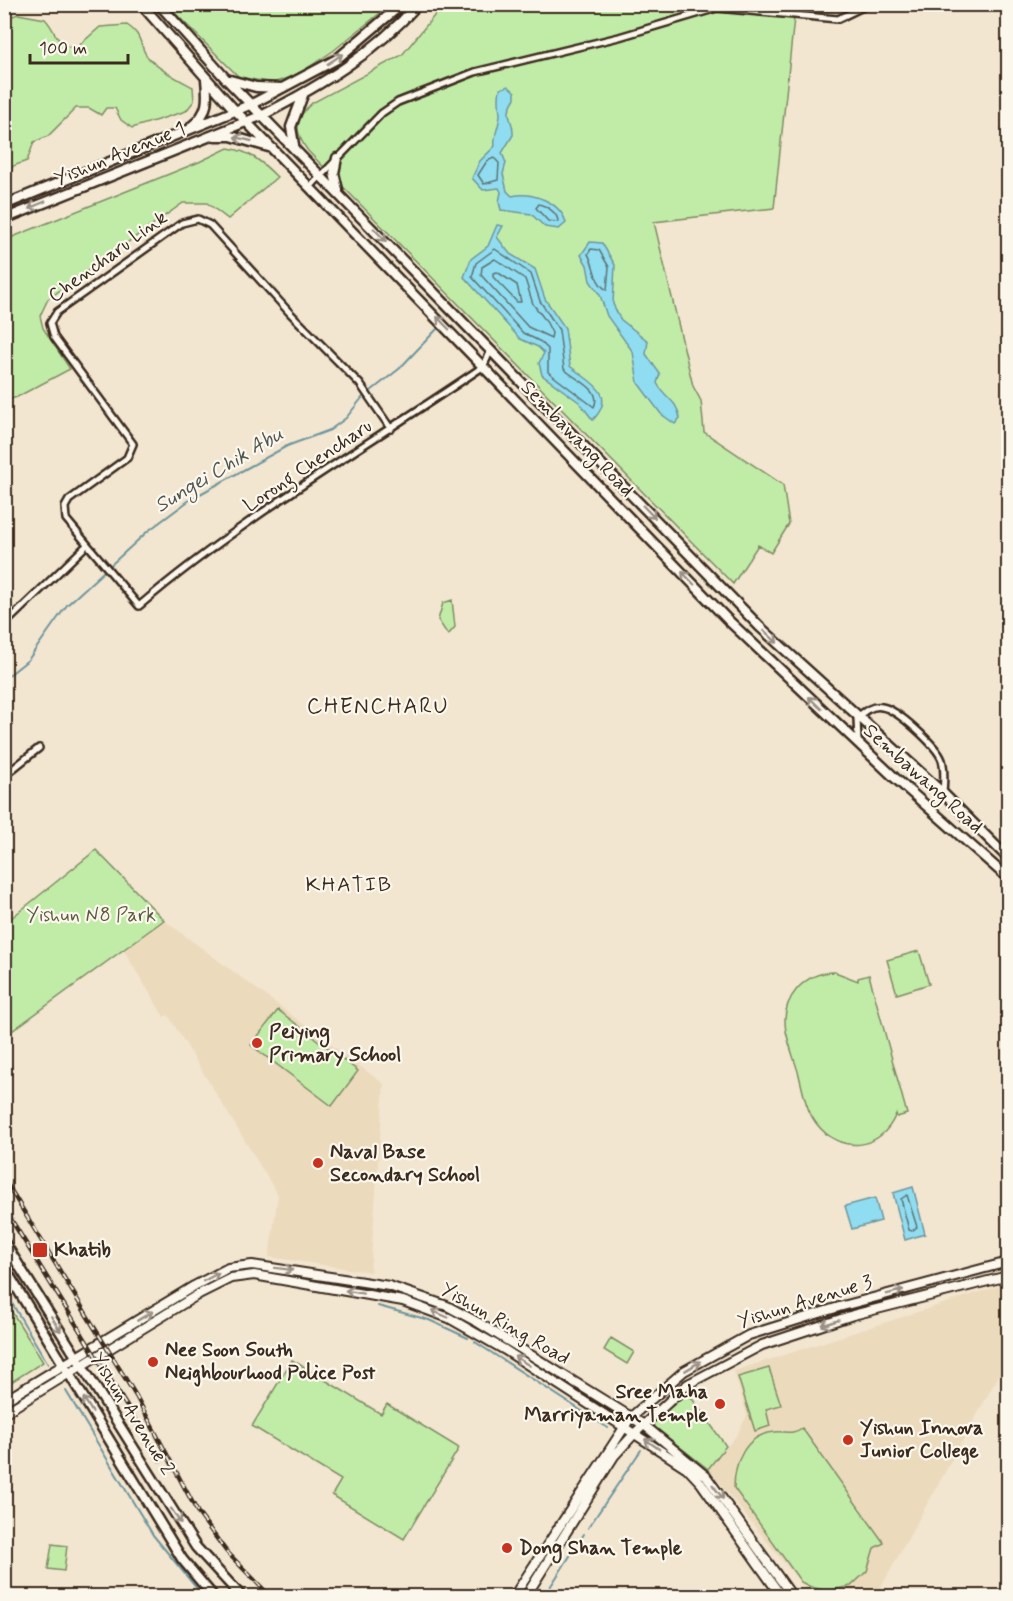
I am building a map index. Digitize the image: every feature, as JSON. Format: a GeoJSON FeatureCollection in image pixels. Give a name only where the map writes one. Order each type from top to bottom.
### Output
{"type":"FeatureCollection","features":[{"type":"Feature","properties":{"kind":"main road","name":"Sembawang Road"},"geometry":{"type":"LineString","coordinates":[[141,4],[237,111],[728,620],[858,743],[1008,878]]}},
{"type":"Feature","properties":{"kind":"main road","name":"Sembawang Road"},"geometry":{"type":"LineString","coordinates":[[159,4],[226,79],[322,174],[752,619],[857,718],[943,793],[1008,858]]}},
{"type":"Feature","properties":{"kind":"main road","name":"Yishun Avenue 1"},"geometry":{"type":"LineString","coordinates":[[4,205],[237,111],[284,88],[337,59],[402,4]]}},
{"type":"Feature","properties":{"kind":"main road","name":"Yishun Avenue 1"},"geometry":{"type":"LineString","coordinates":[[4,219],[263,115],[346,69],[399,26],[418,4]]}},
{"type":"Feature","properties":{"kind":"main road"},"geometry":{"type":"LineString","coordinates":[[180,134],[199,120],[205,112],[208,104],[206,78]]}},
{"type":"Feature","properties":{"kind":"main road"},"geometry":{"type":"LineString","coordinates":[[226,79],[244,85],[284,88]]}},
{"type":"Feature","properties":{"kind":"main road"},"geometry":{"type":"LineString","coordinates":[[295,148],[291,127],[303,94]]}},
{"type":"Feature","properties":{"kind":"main road"},"geometry":{"type":"LineString","coordinates":[[208,136],[231,136],[276,149]]}},
{"type":"Feature","properties":{"kind":"main road"},"geometry":{"type":"LineString","coordinates":[[337,158],[334,173],[340,193]]}},
{"type":"Feature","properties":{"kind":"main road","name":"Yishun Avenue 2"},"geometry":{"type":"LineString","coordinates":[[4,1242],[196,1547],[241,1596]]}},
{"type":"Feature","properties":{"kind":"main road","name":"Yishun Avenue 3"},"geometry":{"type":"LineString","coordinates":[[514,1596],[624,1426],[631,1417],[684,1371],[749,1335],[839,1307],[1008,1262]]}},
{"type":"Feature","properties":{"kind":"main road","name":"Yishun Ring Road"},"geometry":{"type":"LineString","coordinates":[[4,1401],[221,1272],[252,1265],[389,1286],[447,1306],[644,1425],[706,1476],[792,1596]]}},
{"type":"Feature","properties":{"kind":"main road","name":"Yishun Avenue 2"},"geometry":{"type":"LineString","coordinates":[[4,1268],[183,1559],[213,1596]]}},
{"type":"Feature","properties":{"kind":"main road","name":"Yishun Ring Road"},"geometry":{"type":"LineString","coordinates":[[4,1413],[218,1284],[240,1276],[259,1276],[403,1301],[434,1311],[505,1350],[635,1432],[697,1477],[781,1596]]}},
{"type":"Feature","properties":{"kind":"main road","name":"Yishun Avenue 3"},"geometry":{"type":"LineString","coordinates":[[526,1596],[614,1455],[635,1432],[688,1384],[762,1345],[853,1315],[1008,1276]]}},
{"type":"Feature","properties":{"kind":"street"},"geometry":{"type":"LineString","coordinates":[[310,186],[398,102],[475,72],[620,37],[717,8],[838,19],[869,4]]}},
{"type":"Feature","properties":{"kind":"street","name":"Chencharu Link"},"geometry":{"type":"LineString","coordinates":[[139,606],[66,519],[66,504],[127,458],[133,444],[54,337],[50,323],[57,312],[182,223],[198,219],[210,225],[289,312],[363,387],[391,429]]}},
{"type":"Feature","properties":{"kind":"street"},"geometry":{"type":"LineString","coordinates":[[484,365],[491,350]]}},
{"type":"Feature","properties":{"kind":"street","name":"Lorong Chencharu"},"geometry":{"type":"LineString","coordinates":[[139,606],[174,577],[273,507],[484,365]]}},
{"type":"Feature","properties":{"kind":"street"},"geometry":{"type":"LineString","coordinates":[[4,626],[87,545]]}},
{"type":"Feature","properties":{"kind":"street"},"geometry":{"type":"LineString","coordinates":[[858,743],[857,718],[864,711],[882,706],[897,713],[934,747],[942,760],[943,793]]}},
{"type":"Feature","properties":{"kind":"street"},"geometry":{"type":"LineString","coordinates":[[4,776],[39,748]]}},
{"type":"Feature","properties":{"kind":"shaded area"},"geometry":{"type":"Polygon","coordinates":[[[164,920],[384,1084],[370,1272],[269,1257],[278,1195],[168,1015],[164,1017],[124,951],[164,920]]]}},
{"type":"Feature","properties":{"kind":"shaded area","name":"Yishun Innova Junior College"},"geometry":{"type":"Polygon","coordinates":[[[1008,1283],[1008,1359],[876,1596],[811,1596],[708,1469],[737,1435],[747,1415],[734,1371],[1008,1283]]]}},
{"type":"Feature","properties":{"kind":"green space"},"geometry":{"type":"Polygon","coordinates":[[[167,5],[390,5],[333,51],[297,75],[273,83],[239,77],[167,5]]]}},
{"type":"Feature","properties":{"kind":"green space"},"geometry":{"type":"Polygon","coordinates":[[[443,5],[857,5],[794,18],[774,208],[654,222],[693,386],[701,401],[704,432],[783,485],[789,524],[771,553],[758,545],[733,584],[303,144],[298,132],[299,120],[312,103],[402,55],[443,5]]]}},
{"type":"Feature","properties":{"kind":"green space"},"geometry":{"type":"Polygon","coordinates":[[[18,14],[45,19],[60,42],[76,48],[100,27],[127,25],[136,33],[152,62],[193,87],[194,101],[186,111],[132,128],[121,120],[115,108],[106,108],[101,115],[89,108],[76,108],[48,136],[34,142],[27,161],[13,166],[5,186],[5,19],[18,14]]]}},
{"type":"Feature","properties":{"kind":"green space"},"geometry":{"type":"Polygon","coordinates":[[[228,148],[255,158],[277,177],[228,219],[207,203],[183,203],[48,299],[40,316],[43,328],[70,369],[5,401],[5,240],[199,162],[228,148]]]}},
{"type":"Feature","properties":{"kind":"green space"},"geometry":{"type":"Polygon","coordinates":[[[452,600],[455,627],[448,635],[438,620],[443,603],[452,600]]]}},
{"type":"Feature","properties":{"kind":"green space","name":"Yishun N8 Park"},"geometry":{"type":"Polygon","coordinates":[[[96,850],[164,920],[5,1036],[5,923],[96,850]]]}},
{"type":"Feature","properties":{"kind":"green space"},"geometry":{"type":"Polygon","coordinates":[[[919,951],[929,984],[897,994],[887,960],[919,951]]]}},
{"type":"Feature","properties":{"kind":"green space"},"geometry":{"type":"Polygon","coordinates":[[[835,972],[858,981],[858,978],[869,975],[907,1114],[897,1117],[896,1114],[881,1136],[870,1142],[859,1144],[848,1144],[837,1140],[816,1123],[805,1100],[786,1031],[787,1008],[797,990],[813,977],[835,972]]]}},
{"type":"Feature","properties":{"kind":"green space"},"geometry":{"type":"Polygon","coordinates":[[[278,1010],[358,1071],[332,1106],[251,1045],[278,1010]]]}},
{"type":"Feature","properties":{"kind":"green space"},"geometry":{"type":"Polygon","coordinates":[[[12,1312],[43,1362],[5,1386],[5,1317],[12,1312]]]}},
{"type":"Feature","properties":{"kind":"green space"},"geometry":{"type":"Polygon","coordinates":[[[611,1338],[634,1352],[627,1364],[604,1350],[611,1338]]]}},
{"type":"Feature","properties":{"kind":"green space"},"geometry":{"type":"Polygon","coordinates":[[[292,1360],[381,1414],[387,1404],[459,1448],[404,1539],[332,1495],[341,1480],[252,1426],[292,1360]]]}},
{"type":"Feature","properties":{"kind":"green space"},"geometry":{"type":"Polygon","coordinates":[[[769,1368],[781,1405],[766,1409],[770,1426],[755,1431],[738,1377],[769,1368]]]}},
{"type":"Feature","properties":{"kind":"green space"},"geometry":{"type":"Polygon","coordinates":[[[688,1393],[726,1446],[708,1469],[651,1424],[688,1393]]]}},
{"type":"Feature","properties":{"kind":"green space"},"geometry":{"type":"Polygon","coordinates":[[[802,1428],[884,1543],[874,1548],[867,1571],[851,1586],[827,1591],[801,1582],[734,1488],[739,1460],[749,1444],[765,1434],[792,1432],[802,1428]]]}},
{"type":"Feature","properties":{"kind":"green space"},"geometry":{"type":"Polygon","coordinates":[[[52,1544],[67,1546],[64,1571],[48,1569],[52,1544]]]}},
{"type":"Feature","properties":{"kind":"water"},"geometry":{"type":"Polygon","coordinates":[[[508,86],[515,92],[515,98],[509,110],[513,135],[502,153],[506,163],[503,174],[507,191],[512,196],[528,195],[552,204],[558,209],[566,223],[559,229],[545,227],[531,214],[501,210],[499,188],[483,190],[472,178],[480,161],[495,146],[500,118],[500,89],[508,86]]]}},
{"type":"Feature","properties":{"kind":"water"},"geometry":{"type":"Polygon","coordinates":[[[497,225],[503,226],[497,237],[510,254],[535,269],[545,299],[565,328],[570,366],[592,382],[602,395],[603,402],[593,420],[579,402],[542,375],[539,363],[544,353],[538,347],[520,339],[464,277],[471,259],[488,246],[497,225]]]}},
{"type":"Feature","properties":{"kind":"water"},"geometry":{"type":"Polygon","coordinates":[[[590,242],[602,243],[615,265],[613,304],[620,319],[648,341],[646,354],[660,374],[657,383],[678,411],[680,418],[675,424],[661,414],[638,383],[633,352],[607,316],[600,295],[590,281],[587,265],[581,255],[590,242]]]}},
{"type":"Feature","properties":{"kind":"water"},"geometry":{"type":"Polygon","coordinates":[[[913,1187],[925,1234],[905,1240],[893,1193],[913,1187]]]}},
{"type":"Feature","properties":{"kind":"water"},"geometry":{"type":"Polygon","coordinates":[[[875,1198],[881,1221],[852,1229],[845,1206],[875,1198]]]}},
{"type":"Feature","properties":{"kind":"waterway","name":"Sungei Chik Abu"},"geometry":{"type":"LineString","coordinates":[[4,679],[28,660],[67,605],[148,531],[191,499],[287,446],[330,430],[346,418],[362,398],[399,369],[437,329]]}},
{"type":"Feature","properties":{"kind":"waterway"},"geometry":{"type":"LineString","coordinates":[[4,1290],[48,1364]]}},
{"type":"Feature","properties":{"kind":"waterway"},"geometry":{"type":"LineString","coordinates":[[378,1306],[429,1320],[468,1338]]}},
{"type":"Feature","properties":{"kind":"waterway"},"geometry":{"type":"LineString","coordinates":[[475,1342],[608,1428]]}},
{"type":"Feature","properties":{"kind":"waterway"},"geometry":{"type":"LineString","coordinates":[[66,1391],[153,1535],[203,1596]]}},
{"type":"Feature","properties":{"kind":"waterway"},"geometry":{"type":"LineString","coordinates":[[588,1528],[641,1450]]}},
{"type":"Feature","properties":{"kind":"waterway"},"geometry":{"type":"LineString","coordinates":[[545,1595],[584,1534]]}},
{"type":"Feature","properties":{"kind":"railway"},"geometry":{"type":"LineString","coordinates":[[4,1179],[136,1396],[198,1513],[226,1551],[270,1596]]}},
{"type":"Feature","properties":{"kind":"railway"},"geometry":{"type":"LineString","coordinates":[[4,1208],[160,1460]]}},
{"type":"Feature","properties":{"kind":"place","name":"Peiying Primary School"},"geometry":{"type":"Point","coordinates":[257,1043]}},
{"type":"Feature","properties":{"kind":"place","name":"Naval Base Secondary School"},"geometry":{"type":"Point","coordinates":[318,1163]}},
{"type":"Feature","properties":{"kind":"place","name":"Khatib"},"geometry":{"type":"Point","coordinates":[40,1250]}},
{"type":"Feature","properties":{"kind":"place","name":"Nee Soon South Neighbourhood Police Post"},"geometry":{"type":"Point","coordinates":[153,1362]}},
{"type":"Feature","properties":{"kind":"place","name":"Sree Maha Marriyaman Temple"},"geometry":{"type":"Point","coordinates":[720,1404]}},
{"type":"Feature","properties":{"kind":"place","name":"Yishun Innova Junior College"},"geometry":{"type":"Point","coordinates":[848,1440]}},
{"type":"Feature","properties":{"kind":"place","name":"Dong Shan Temple"},"geometry":{"type":"Point","coordinates":[507,1548]}},
{"type":"Feature","properties":{"kind":"district","name":"CHENCHARU"},"geometry":{"type":"Point","coordinates":[378,707]}},
{"type":"Feature","properties":{"kind":"district","name":"KHATIB"},"geometry":{"type":"Point","coordinates":[349,885]}}]}
